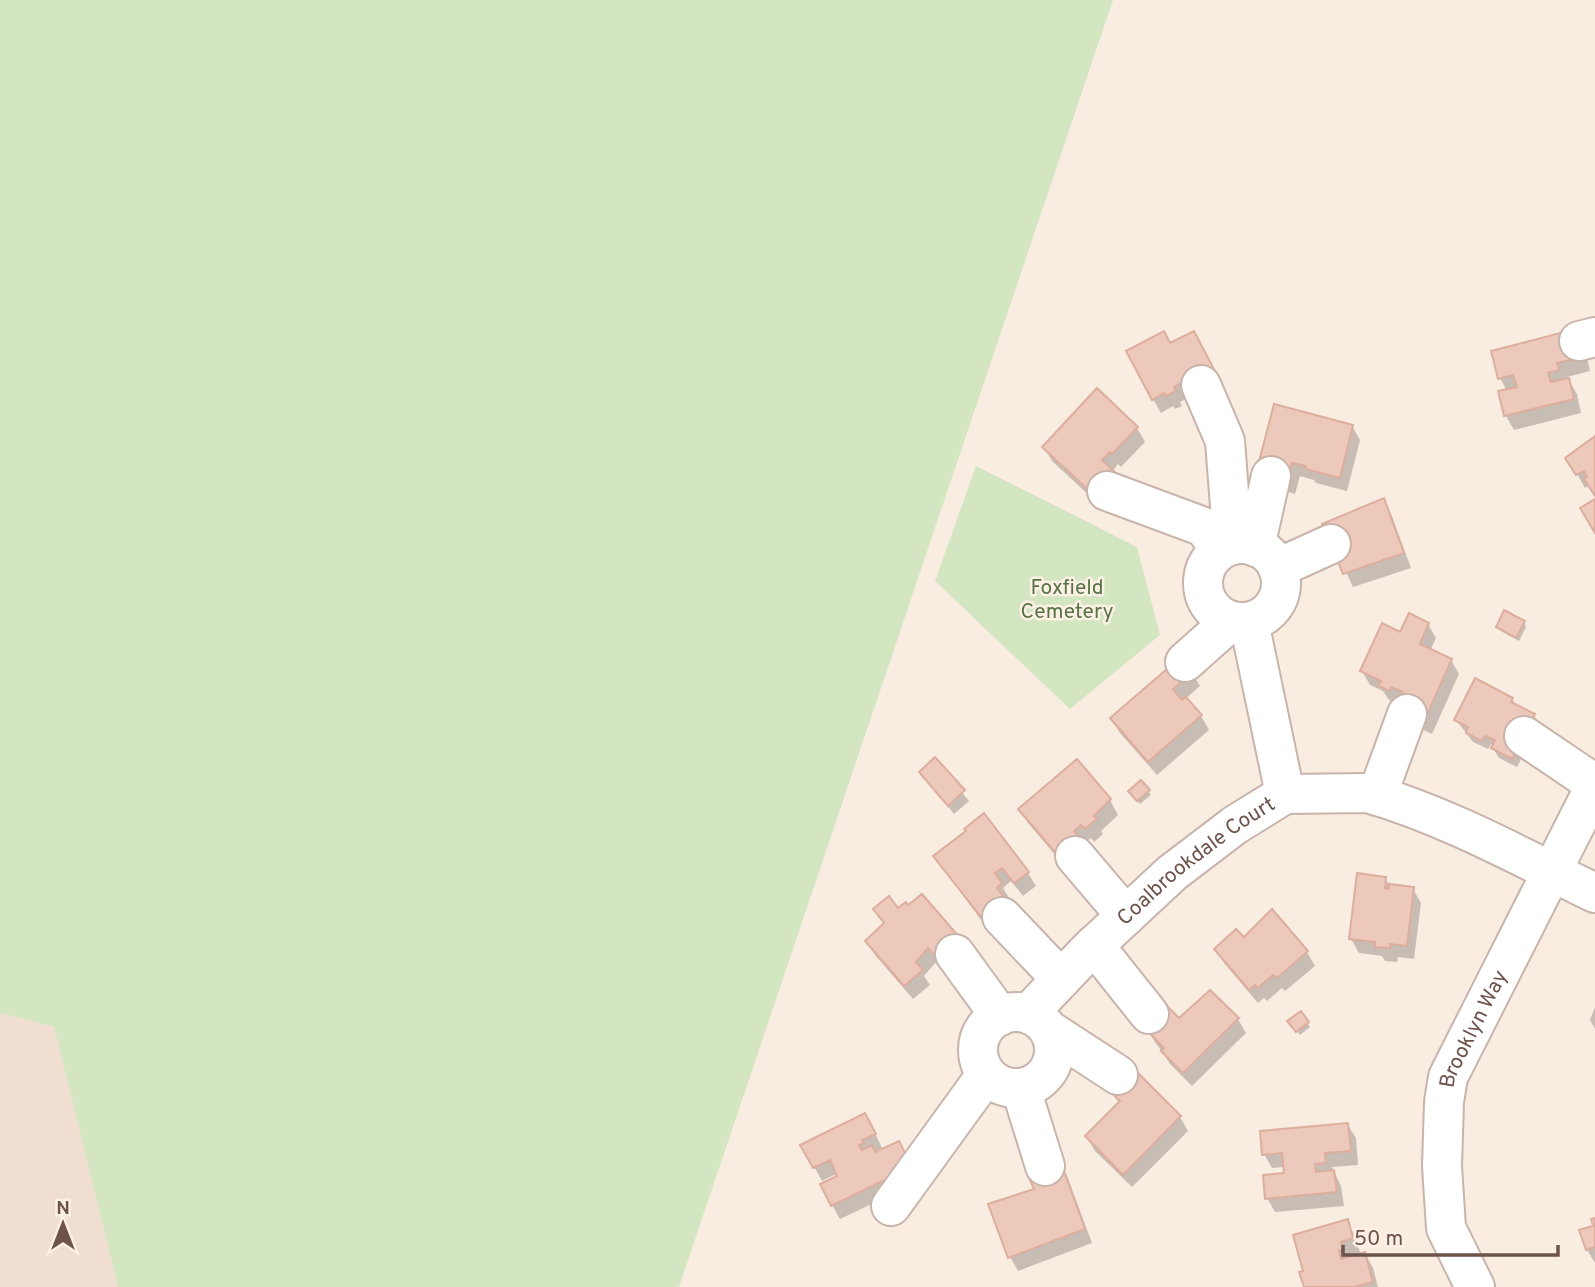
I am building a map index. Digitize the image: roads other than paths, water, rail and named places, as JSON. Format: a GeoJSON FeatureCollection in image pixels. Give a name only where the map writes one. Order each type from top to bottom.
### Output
{"type":"FeatureCollection","features":[{"type":"Feature","properties":{"kind":"street"},"geometry":{"type":"LineString","coordinates":[[1201,385],[1225,441],[1247,552]]}},
{"type":"Feature","properties":{"kind":"street"},"geometry":{"type":"LineString","coordinates":[[1247,552],[1271,476]]}},
{"type":"Feature","properties":{"kind":"street"},"geometry":{"type":"LineString","coordinates":[[1107,491],[1204,527],[1281,576],[1278,600],[1270,611],[1240,621],[1185,662]]}},
{"type":"Feature","properties":{"kind":"street"},"geometry":{"type":"LineString","coordinates":[[1240,621],[1212,610],[1205,598],[1202,585],[1204,571],[1210,559],[1247,552],[1331,544]]}},
{"type":"Feature","properties":{"kind":"street"},"geometry":{"type":"LineString","coordinates":[[1240,621],[1285,794]]}},
{"type":"Feature","properties":{"kind":"street"},"geometry":{"type":"LineString","coordinates":[[1377,796],[1407,714]]}},
{"type":"Feature","properties":{"kind":"street"},"geometry":{"type":"LineString","coordinates":[[1524,736],[1595,785]]}},
{"type":"Feature","properties":{"kind":"street","name":"Brooklyn Way"},"geometry":{"type":"LineString","coordinates":[[1475,1287],[1446,1228],[1442,1166],[1444,1102],[1448,1077],[1595,785]]}},
{"type":"Feature","properties":{"kind":"street","name":"Coalbrookdale Court"},"geometry":{"type":"LineString","coordinates":[[1026,1020],[1094,945],[1172,873],[1235,825],[1285,794],[1367,793],[1417,808],[1595,893]]}},
{"type":"Feature","properties":{"kind":"street"},"geometry":{"type":"LineString","coordinates":[[1074,856],[1126,916]]}},
{"type":"Feature","properties":{"kind":"street"},"geometry":{"type":"LineString","coordinates":[[1002,917],[1061,979]]}},
{"type":"Feature","properties":{"kind":"street"},"geometry":{"type":"LineString","coordinates":[[1094,945],[1149,1014]]}},
{"type":"Feature","properties":{"kind":"street"},"geometry":{"type":"LineString","coordinates":[[955,954],[1026,1020],[1054,1041],[1051,1067],[1043,1077],[1033,1085],[1004,1082]]}},
{"type":"Feature","properties":{"kind":"street"},"geometry":{"type":"LineString","coordinates":[[1045,1166],[1004,1082],[980,1065],[977,1052],[984,1028],[993,1020],[1026,1020],[1118,1075]]}},
{"type":"Feature","properties":{"kind":"street"},"geometry":{"type":"LineString","coordinates":[[891,1206],[1004,1082]]}},
{"type":"Feature","properties":{"kind":"park label","name":"Foxfield Cemetery"},"geometry":{"type":"Point","coordinates":[1067,599]}}]}
